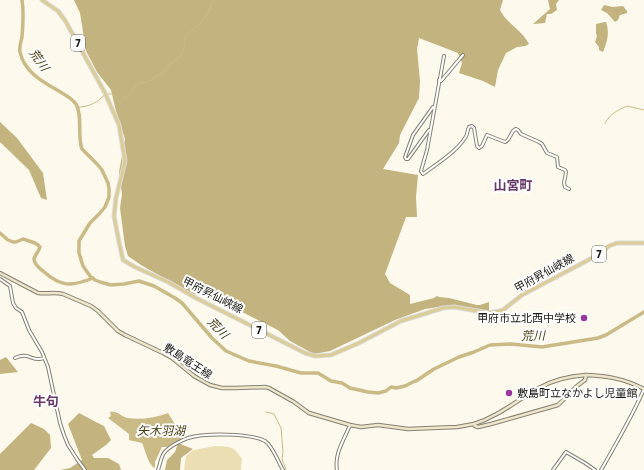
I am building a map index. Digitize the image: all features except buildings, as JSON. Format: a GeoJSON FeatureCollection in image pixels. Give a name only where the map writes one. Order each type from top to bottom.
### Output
{"type":"FeatureCollection","features":[{"type":"Feature","properties":{"kind":"main road","name":"甲府昇仙峡線"},"geometry":{"type":"LineString","coordinates":[[42,0],[58,11],[66,22],[106,94],[119,125],[125,161],[116,198],[114,216],[118,242],[123,260],[305,353],[315,356],[339,352],[401,321],[443,308],[454,307],[489,313],[503,310],[522,294],[594,257],[609,246],[617,243],[644,243]]}},
{"type":"Feature","properties":{"kind":"main road","name":"敷島竜王線"},"geometry":{"type":"LineString","coordinates":[[0,273],[38,293],[59,293],[91,306],[118,331],[164,353],[194,376],[210,385],[229,388],[270,388],[309,413],[361,427],[378,425],[408,429],[457,427],[474,424],[495,416],[538,388],[549,383],[586,375],[603,376],[622,380],[644,389]]}},
{"type":"Feature","properties":{"kind":"main road","name":"敷島竜王線"},"geometry":{"type":"LineString","coordinates":[[474,424],[476,427],[491,424],[558,404],[585,380],[586,375]]}},
{"type":"Feature","properties":{"kind":"street"},"geometry":{"type":"LineString","coordinates":[[439,80],[441,81],[463,55]]}},
{"type":"Feature","properties":{"kind":"street"},"geometry":{"type":"LineString","coordinates":[[444,56],[421,171],[423,174],[457,148],[466,137],[469,126],[474,128],[477,146],[479,148],[482,146],[487,134],[505,142],[509,140],[514,129],[516,129],[522,134],[542,144],[548,153],[557,156],[558,167],[566,172],[564,183],[565,187],[569,189]]}},
{"type":"Feature","properties":{"kind":"street"},"geometry":{"type":"LineString","coordinates":[[430,130],[408,159],[406,159],[405,157],[413,134],[432,107],[434,108]]}},
{"type":"Feature","properties":{"kind":"street"},"geometry":{"type":"LineString","coordinates":[[0,279],[10,286],[13,303],[16,308],[22,312],[29,330],[50,371],[64,436],[68,445],[85,470]]}},
{"type":"Feature","properties":{"kind":"street"},"geometry":{"type":"LineString","coordinates":[[16,358],[22,355],[36,360],[44,358]]}},
{"type":"Feature","properties":{"kind":"street"},"geometry":{"type":"LineString","coordinates":[[601,470],[620,437],[644,389]]}},
{"type":"Feature","properties":{"kind":"street"},"geometry":{"type":"LineString","coordinates":[[337,470],[336,461],[338,454],[350,425]]}},
{"type":"Feature","properties":{"kind":"street"},"geometry":{"type":"LineString","coordinates":[[158,470],[164,454],[179,442],[190,437],[219,434],[244,436],[265,441],[283,470]]}},
{"type":"Feature","properties":{"kind":"street"},"geometry":{"type":"LineString","coordinates":[[553,470],[566,452],[586,463],[595,470]]}},
{"type":"Feature","properties":{"kind":"shaded area"},"geometry":{"type":"Polygon","coordinates":[[[74,0],[503,0],[500,10],[506,19],[529,44],[517,47],[506,53],[498,70],[495,87],[483,81],[459,73],[462,63],[458,53],[419,38],[417,49],[420,81],[419,98],[400,135],[399,143],[383,169],[418,175],[416,197],[417,217],[406,217],[385,274],[390,283],[410,295],[410,304],[437,296],[477,305],[489,302],[489,311],[452,305],[425,309],[395,320],[330,351],[314,354],[290,341],[278,330],[208,295],[192,294],[128,256],[125,246],[120,208],[122,194],[119,172],[125,139],[111,90],[97,72],[86,51],[80,13],[74,0]]]}},
{"type":"Feature","properties":{"kind":"shaded area"},"geometry":{"type":"Polygon","coordinates":[[[548,0],[559,0],[556,4],[557,10],[551,14],[547,14],[545,23],[533,24],[550,9],[548,0]]]}},
{"type":"Feature","properties":{"kind":"shaded area"},"geometry":{"type":"Polygon","coordinates":[[[604,5],[613,7],[623,6],[627,13],[620,15],[618,20],[615,22],[607,13],[601,10],[604,5]]]}},
{"type":"Feature","properties":{"kind":"shaded area"},"geometry":{"type":"Polygon","coordinates":[[[606,22],[608,34],[603,52],[599,50],[599,47],[595,42],[597,36],[596,24],[606,22]]]}},
{"type":"Feature","properties":{"kind":"shaded area"},"geometry":{"type":"Polygon","coordinates":[[[0,122],[17,138],[43,173],[47,200],[41,198],[29,170],[0,142],[0,122]]]}},
{"type":"Feature","properties":{"kind":"shaded area"},"geometry":{"type":"Polygon","coordinates":[[[6,357],[18,372],[0,374],[0,360],[6,357]]]}},
{"type":"Feature","properties":{"kind":"shaded area"},"geometry":{"type":"Polygon","coordinates":[[[79,413],[104,426],[111,440],[92,455],[94,458],[108,458],[119,464],[121,470],[60,470],[70,468],[82,460],[68,424],[79,413]]]}},
{"type":"Feature","properties":{"kind":"shaded area"},"geometry":{"type":"Polygon","coordinates":[[[31,423],[44,429],[50,435],[51,448],[34,470],[0,470],[0,454],[31,423]]]}},
{"type":"Feature","properties":{"kind":"shaded area"},"geometry":{"type":"Polygon","coordinates":[[[178,443],[193,449],[181,458],[180,470],[165,470],[167,460],[175,452],[178,443]]]}},
{"type":"Feature","properties":{"kind":"shaded area"},"geometry":{"type":"Polygon","coordinates":[[[215,446],[228,447],[236,451],[242,459],[241,470],[184,470],[186,456],[194,450],[215,446]]]}},
{"type":"Feature","properties":{"kind":"water","name":"矢木羽湖"},"geometry":{"type":"Polygon","coordinates":[[[110,412],[117,413],[127,418],[137,419],[168,413],[183,437],[167,447],[162,447],[155,462],[154,468],[148,459],[142,443],[129,440],[129,434],[108,418],[111,416],[110,412]]]}},
{"type":"Feature","properties":{"kind":"waterway","name":"荒川"},"geometry":{"type":"LineString","coordinates":[[22,0],[23,23],[20,44],[22,59],[34,75],[68,96],[76,104],[79,114],[82,149],[102,170],[108,183],[109,197],[105,207],[90,223],[79,241],[79,253],[83,266],[90,276],[100,282],[111,285],[139,281],[154,286],[175,298],[182,303],[212,338],[226,351],[249,361],[301,373],[318,373],[331,381],[342,383],[350,388],[378,393],[386,391],[391,387],[396,388],[405,386],[416,381],[434,369],[490,345],[511,344],[542,347],[598,338],[606,335],[644,312]]}},
{"type":"Feature","properties":{"kind":"waterway"},"geometry":{"type":"LineString","coordinates":[[108,94],[112,94],[118,98],[120,102],[123,98],[130,94],[138,83],[147,82],[165,71],[171,63],[180,57],[184,48],[186,36],[208,14],[213,0]]}},
{"type":"Feature","properties":{"kind":"waterway"},"geometry":{"type":"LineString","coordinates":[[77,107],[85,107],[92,104],[104,95]]}},
{"type":"Feature","properties":{"kind":"waterway"},"geometry":{"type":"LineString","coordinates":[[605,123],[617,111],[627,106],[644,110]]}},
{"type":"Feature","properties":{"kind":"waterway"},"geometry":{"type":"LineString","coordinates":[[0,233],[8,240],[13,242],[23,239],[38,245],[40,247],[34,259],[35,263],[49,276],[61,283],[72,284],[93,278]]}},
{"type":"Feature","properties":{"kind":"waterway"},"geometry":{"type":"LineString","coordinates":[[266,412],[274,414],[281,428],[283,452],[282,459],[286,470]]}},
{"type":"Feature","properties":{"kind":"place","name":"甲府市立北西中学校"},"geometry":{"type":"Point","coordinates":[584,318]}},
{"type":"Feature","properties":{"kind":"place","name":"敷島町立なかよし児童館"},"geometry":{"type":"Point","coordinates":[509,393]}},
{"type":"Feature","properties":{"kind":"district","name":"山宮町"},"geometry":{"type":"Point","coordinates":[513,185]}},
{"type":"Feature","properties":{"kind":"district","name":"牛句"},"geometry":{"type":"Point","coordinates":[46,401]}}]}
